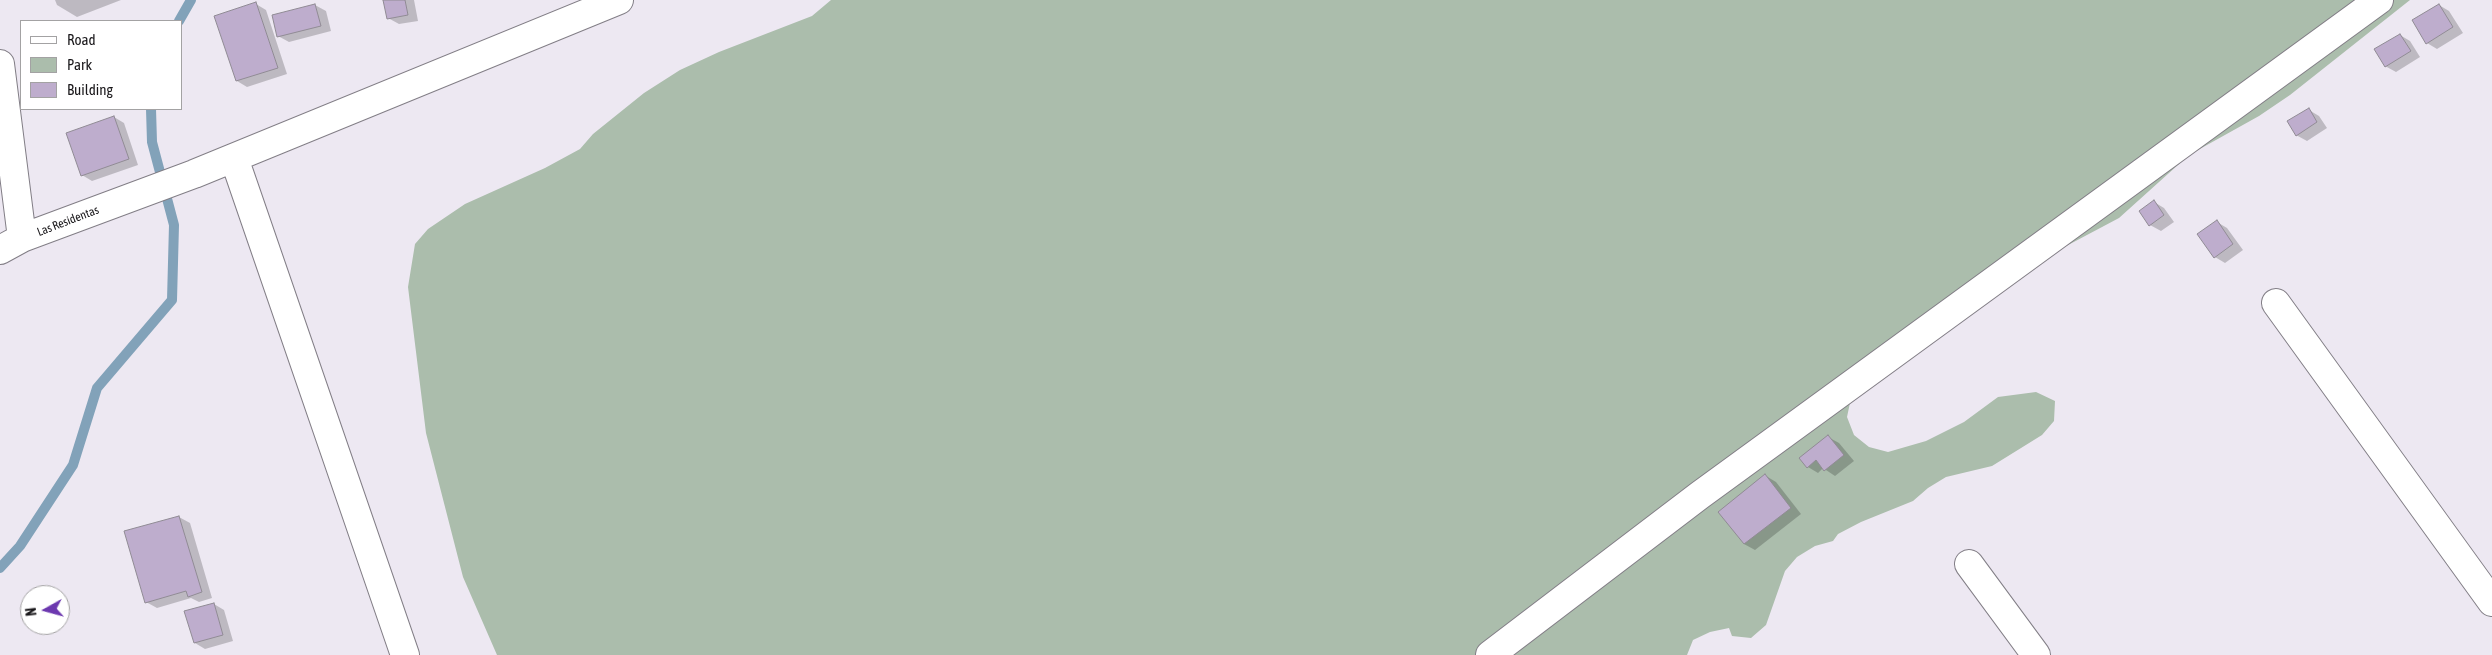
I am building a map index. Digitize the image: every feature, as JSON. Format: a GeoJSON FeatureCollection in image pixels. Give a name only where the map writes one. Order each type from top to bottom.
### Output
{"type":"FeatureCollection","features":[{"type":"Feature","properties":{"kind":"street","name":"Las Residentas"},"geometry":{"type":"LineString","coordinates":[[11,244],[234,158],[619,0]]}},
{"type":"Feature","properties":{"kind":"street"},"geometry":{"type":"LineString","coordinates":[[1490,655],[1700,495],[2379,0]]}},
{"type":"Feature","properties":{"kind":"street"},"geometry":{"type":"LineString","coordinates":[[0,64],[11,244]]}},
{"type":"Feature","properties":{"kind":"street"},"geometry":{"type":"LineString","coordinates":[[234,158],[405,655]]}},
{"type":"Feature","properties":{"kind":"street"},"geometry":{"type":"LineString","coordinates":[[2276,303],[2492,602]]}},
{"type":"Feature","properties":{"kind":"street"},"geometry":{"type":"LineString","coordinates":[[1969,564],[2036,655]]}},
{"type":"Feature","properties":{"kind":"green space"},"geometry":{"type":"Polygon","coordinates":[[[831,0],[2410,0],[2290,95],[2259,116],[2189,155],[2119,218],[2021,270],[1851,398],[1847,417],[1854,435],[1869,447],[1888,452],[1926,441],[1964,422],[1998,397],[2036,392],[2055,401],[2054,421],[2042,435],[1992,466],[1946,477],[1928,488],[1913,501],[1861,522],[1838,534],[1833,541],[1815,546],[1797,557],[1785,571],[1766,625],[1751,638],[1732,636],[1729,628],[1710,632],[1693,640],[1687,655],[497,655],[463,577],[426,433],[408,287],[415,244],[428,229],[465,204],[545,168],[580,149],[593,134],[644,93],[680,70],[719,52],[812,16],[831,0]]]}},
{"type":"Feature","properties":{"kind":"building"},"geometry":{"type":"Polygon","coordinates":[[[383,0],[405,0],[408,15],[387,19],[383,0]]]}},
{"type":"Feature","properties":{"kind":"building"},"geometry":{"type":"Polygon","coordinates":[[[256,2],[278,68],[236,81],[214,16],[256,2]]]}},
{"type":"Feature","properties":{"kind":"building"},"geometry":{"type":"Polygon","coordinates":[[[315,4],[321,26],[277,37],[272,15],[315,4]]]}},
{"type":"Feature","properties":{"kind":"building"},"geometry":{"type":"Polygon","coordinates":[[[2439,4],[2453,27],[2426,44],[2412,20],[2439,4]]]}},
{"type":"Feature","properties":{"kind":"building"},"geometry":{"type":"Polygon","coordinates":[[[2400,34],[2411,51],[2385,67],[2374,49],[2400,34]]]}},
{"type":"Feature","properties":{"kind":"building"},"geometry":{"type":"Polygon","coordinates":[[[2309,108],[2317,122],[2296,136],[2287,121],[2309,108]]]}},
{"type":"Feature","properties":{"kind":"building"},"geometry":{"type":"Polygon","coordinates":[[[114,116],[129,159],[81,176],[66,133],[114,116]]]}},
{"type":"Feature","properties":{"kind":"building"},"geometry":{"type":"Polygon","coordinates":[[[2154,200],[2164,215],[2149,226],[2139,211],[2154,200]]]}},
{"type":"Feature","properties":{"kind":"building"},"geometry":{"type":"Polygon","coordinates":[[[2217,220],[2233,244],[2214,258],[2197,234],[2217,220]]]}},
{"type":"Feature","properties":{"kind":"building"},"geometry":{"type":"Polygon","coordinates":[[[1828,435],[1844,455],[1824,471],[1816,460],[1807,468],[1799,458],[1828,435]]]}},
{"type":"Feature","properties":{"kind":"building"},"geometry":{"type":"Polygon","coordinates":[[[1765,474],[1791,508],[1744,544],[1718,512],[1765,474]]]}},
{"type":"Feature","properties":{"kind":"building"},"geometry":{"type":"Polygon","coordinates":[[[179,516],[202,592],[188,597],[186,591],[145,603],[124,531],[179,516]]]}},
{"type":"Feature","properties":{"kind":"building"},"geometry":{"type":"Polygon","coordinates":[[[214,603],[223,635],[194,643],[184,611],[214,603]]]}},
{"type":"Feature","properties":{"kind":"waterway"},"geometry":{"type":"LineString","coordinates":[[180,20],[191,0]]}},
{"type":"Feature","properties":{"kind":"waterway"},"geometry":{"type":"LineString","coordinates":[[0,568],[20,546],[73,465],[97,388],[172,300],[174,225],[152,142],[151,110]]}}]}
